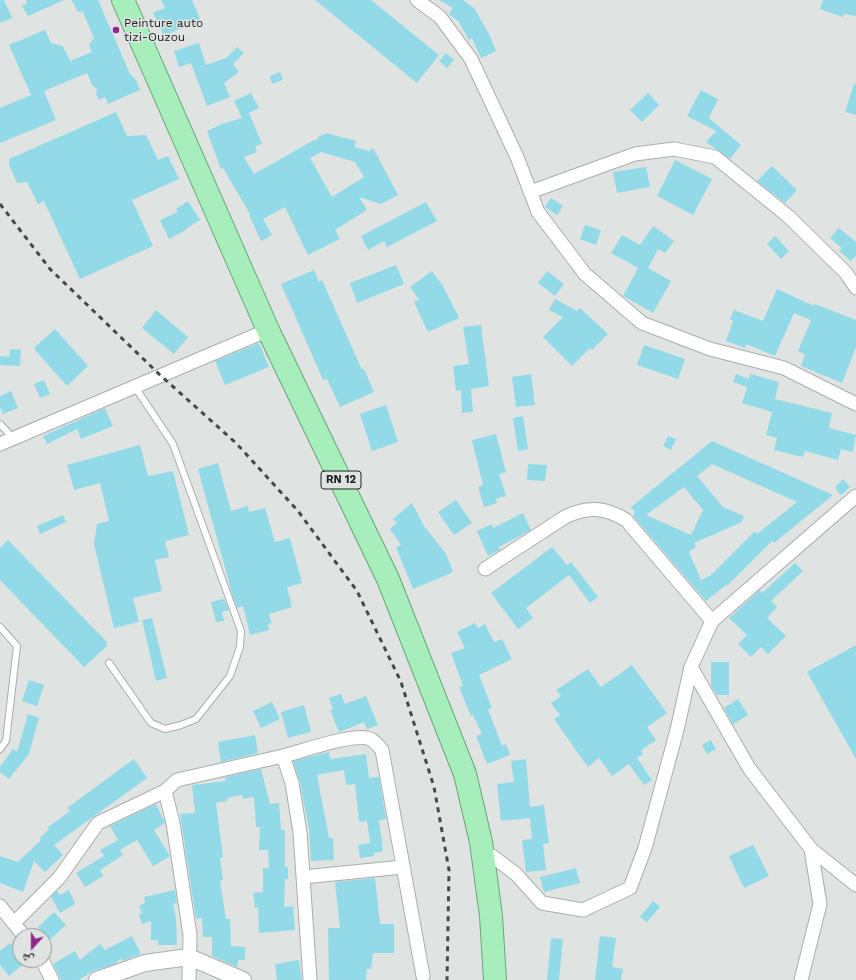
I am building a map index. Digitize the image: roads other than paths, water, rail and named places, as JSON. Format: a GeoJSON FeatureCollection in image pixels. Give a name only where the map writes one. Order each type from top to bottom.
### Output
{"type":"FeatureCollection","features":[{"type":"Feature","properties":{"kind":"highway","name":"RN 12"},"geometry":{"type":"LineString","coordinates":[[123,0],[268,330],[388,580],[465,774],[481,842],[492,916],[495,980]]}},
{"type":"Feature","properties":{"kind":"highway","name":"RN 12"},"geometry":{"type":"LineString","coordinates":[[134,0],[455,712],[479,789],[492,856],[503,924],[506,980]]}},
{"type":"Feature","properties":{"kind":"street"},"geometry":{"type":"LineString","coordinates":[[417,0],[440,17],[471,59],[517,157],[538,212],[585,274],[642,323],[710,349],[784,368],[856,404]]}},
{"type":"Feature","properties":{"kind":"street"},"geometry":{"type":"LineString","coordinates":[[530,192],[635,154],[674,149],[715,157],[788,216],[846,273],[856,288]]}},
{"type":"Feature","properties":{"kind":"street"},"geometry":{"type":"LineString","coordinates":[[0,444],[12,437],[135,387],[268,330]]}},
{"type":"Feature","properties":{"kind":"street"},"geometry":{"type":"LineString","coordinates":[[492,856],[516,874],[542,903],[583,910],[630,888],[645,848],[677,730],[691,667],[712,621],[856,496]]}},
{"type":"Feature","properties":{"kind":"street"},"geometry":{"type":"LineString","coordinates":[[485,569],[565,516],[577,511],[602,509],[615,513],[626,520],[712,621]]}},
{"type":"Feature","properties":{"kind":"street"},"geometry":{"type":"LineString","coordinates":[[691,667],[749,768],[811,849],[856,885]]}},
{"type":"Feature","properties":{"kind":"street"},"geometry":{"type":"LineString","coordinates":[[14,923],[59,878],[98,823],[165,791],[178,780],[355,738],[369,738],[382,750],[423,976]]}},
{"type":"Feature","properties":{"kind":"street"},"geometry":{"type":"LineString","coordinates":[[283,756],[292,783],[300,832],[310,980]]}},
{"type":"Feature","properties":{"kind":"street"},"geometry":{"type":"LineString","coordinates":[[165,791],[173,823],[190,935],[189,980]]}},
{"type":"Feature","properties":{"kind":"street"},"geometry":{"type":"LineString","coordinates":[[801,980],[820,904],[811,849]]}},
{"type":"Feature","properties":{"kind":"street"},"geometry":{"type":"LineString","coordinates":[[303,877],[403,867]]}},
{"type":"Feature","properties":{"kind":"street"},"geometry":{"type":"LineString","coordinates":[[0,906],[18,928]]}},
{"type":"Feature","properties":{"kind":"street"},"geometry":{"type":"LineString","coordinates":[[97,980],[145,963],[189,957],[243,980]]}},
{"type":"Feature","properties":{"kind":"street"},"geometry":{"type":"LineString","coordinates":[[46,968],[52,980]]}},
{"type":"Feature","properties":{"kind":"lane"},"geometry":{"type":"LineString","coordinates":[[109,663],[151,723],[164,729],[196,719],[230,676],[240,647],[241,631],[173,444],[135,387]]}},
{"type":"Feature","properties":{"kind":"lane"},"geometry":{"type":"LineString","coordinates":[[0,424],[12,437]]}},
{"type":"Feature","properties":{"kind":"lane"},"geometry":{"type":"LineString","coordinates":[[0,627],[17,646],[6,741],[0,749]]}},
{"type":"Feature","properties":{"kind":"railway"},"geometry":{"type":"LineString","coordinates":[[0,204],[50,269],[160,375],[236,443],[298,511],[357,591],[401,682],[434,787],[449,870],[447,980]]}},
{"type":"Feature","properties":{"kind":"place","name":"Peinture auto tizi-Ouzou"},"geometry":{"type":"Point","coordinates":[116,30]}}]}
